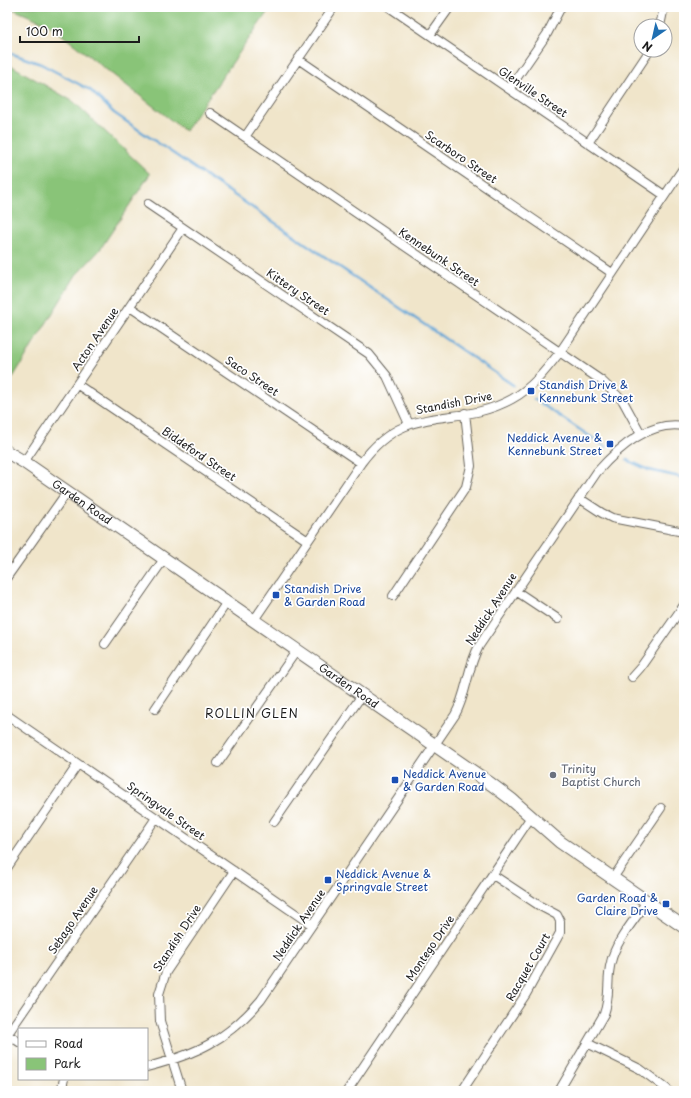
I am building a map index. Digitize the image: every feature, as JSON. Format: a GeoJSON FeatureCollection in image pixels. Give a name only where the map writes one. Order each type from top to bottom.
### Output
{"type":"FeatureCollection","features":[{"type":"Feature","properties":{"kind":"street"},"geometry":{"type":"LineString","coordinates":[[245,137],[334,7]]}},
{"type":"Feature","properties":{"kind":"street","name":"Glenville Street"},"geometry":{"type":"LineString","coordinates":[[389,7],[664,196]]}},
{"type":"Feature","properties":{"kind":"street"},"geometry":{"type":"LineString","coordinates":[[430,35],[450,7]]}},
{"type":"Feature","properties":{"kind":"street"},"geometry":{"type":"LineString","coordinates":[[509,89],[547,34],[561,7]]}},
{"type":"Feature","properties":{"kind":"street"},"geometry":{"type":"LineString","coordinates":[[662,18],[664,7]]}},
{"type":"Feature","properties":{"kind":"street"},"geometry":{"type":"LineString","coordinates":[[588,143],[645,58]]}},
{"type":"Feature","properties":{"kind":"street","name":"Scarboro Street"},"geometry":{"type":"LineString","coordinates":[[298,59],[612,273]]}},
{"type":"Feature","properties":{"kind":"street","name":"Kennebunk Street"},"geometry":{"type":"LineString","coordinates":[[210,113],[602,381],[617,394],[628,408],[641,434]]}},
{"type":"Feature","properties":{"kind":"street","name":"Standish Drive"},"geometry":{"type":"LineString","coordinates":[[254,620],[362,463],[384,438],[409,424],[429,418],[465,413],[492,407],[521,393],[538,378],[560,352],[684,167]]}},
{"type":"Feature","properties":{"kind":"street","name":"Kittery Street"},"geometry":{"type":"LineString","coordinates":[[148,204],[369,354],[386,376],[409,424]]}},
{"type":"Feature","properties":{"kind":"street","name":"Acton Avenue"},"geometry":{"type":"LineString","coordinates":[[24,462],[78,385],[183,228]]}},
{"type":"Feature","properties":{"kind":"street","name":"Saco Street"},"geometry":{"type":"LineString","coordinates":[[130,307],[362,463]]}},
{"type":"Feature","properties":{"kind":"street","name":"Biddeford Street"},"geometry":{"type":"LineString","coordinates":[[78,385],[308,540]]}},
{"type":"Feature","properties":{"kind":"street"},"geometry":{"type":"LineString","coordinates":[[393,596],[466,487],[471,466],[465,413]]}},
{"type":"Feature","properties":{"kind":"street","name":"Neddick Avenue"},"geometry":{"type":"LineString","coordinates":[[148,1066],[196,1052],[210,1044],[244,1019],[261,1000],[435,745],[458,708],[476,653],[579,498],[605,463],[641,434],[662,425],[684,426]]}},
{"type":"Feature","properties":{"kind":"street","name":"Garden Road"},"geometry":{"type":"LineString","coordinates":[[7,452],[24,462],[511,798],[560,842],[684,926]]}},
{"type":"Feature","properties":{"kind":"street"},"geometry":{"type":"LineString","coordinates":[[7,577],[67,492]]}},
{"type":"Feature","properties":{"kind":"street"},"geometry":{"type":"LineString","coordinates":[[579,498],[612,518],[684,532]]}},
{"type":"Feature","properties":{"kind":"street"},"geometry":{"type":"LineString","coordinates":[[105,644],[164,559]]}},
{"type":"Feature","properties":{"kind":"street"},"geometry":{"type":"LineString","coordinates":[[516,591],[558,619]]}},
{"type":"Feature","properties":{"kind":"street"},"geometry":{"type":"LineString","coordinates":[[155,709],[227,602]]}},
{"type":"Feature","properties":{"kind":"street"},"geometry":{"type":"LineString","coordinates":[[632,677],[640,668],[684,605]]}},
{"type":"Feature","properties":{"kind":"street"},"geometry":{"type":"LineString","coordinates":[[218,764],[297,650]]}},
{"type":"Feature","properties":{"kind":"street"},"geometry":{"type":"LineString","coordinates":[[274,822],[362,695]]}},
{"type":"Feature","properties":{"kind":"street","name":"Springvale Street"},"geometry":{"type":"LineString","coordinates":[[7,715],[312,925]]}},
{"type":"Feature","properties":{"kind":"street"},"geometry":{"type":"LineString","coordinates":[[7,868],[78,764]]}},
{"type":"Feature","properties":{"kind":"street"},"geometry":{"type":"LineString","coordinates":[[613,878],[661,808]]}},
{"type":"Feature","properties":{"kind":"street","name":"Montego Drive"},"geometry":{"type":"LineString","coordinates":[[347,1091],[531,817]]}},
{"type":"Feature","properties":{"kind":"street","name":"Sebago Avenue"},"geometry":{"type":"LineString","coordinates":[[7,1035],[156,818]]}},
{"type":"Feature","properties":{"kind":"street","name":"Standish Drive"},"geometry":{"type":"LineString","coordinates":[[182,1091],[160,1021],[159,994],[166,972],[234,871]]}},
{"type":"Feature","properties":{"kind":"street","name":"Racquet Court"},"geometry":{"type":"LineString","coordinates":[[462,1091],[526,994],[560,933],[561,927],[557,915],[540,906],[493,875]]}},
{"type":"Feature","properties":{"kind":"street"},"geometry":{"type":"LineString","coordinates":[[559,1091],[607,1007],[610,992],[610,964],[614,952],[647,901]]}},
{"type":"Feature","properties":{"kind":"street"},"geometry":{"type":"LineString","coordinates":[[7,1035],[18,1041]]}},
{"type":"Feature","properties":{"kind":"street"},"geometry":{"type":"LineString","coordinates":[[587,1043],[640,1069],[667,1088]]}},
{"type":"Feature","properties":{"kind":"street"},"geometry":{"type":"LineString","coordinates":[[61,1091],[64,1080]]}},
{"type":"Feature","properties":{"kind":"green space"},"geometry":{"type":"Polygon","coordinates":[[[8,7],[271,7],[185,131],[48,24],[8,7]]]}},
{"type":"Feature","properties":{"kind":"green space"},"geometry":{"type":"Polygon","coordinates":[[[7,63],[74,102],[150,174],[99,251],[76,275],[7,387],[7,63]]]}},
{"type":"Feature","properties":{"kind":"waterway"},"geometry":{"type":"LineString","coordinates":[[7,52],[41,64],[90,90],[114,113],[513,385]]}},
{"type":"Feature","properties":{"kind":"waterway"},"geometry":{"type":"LineString","coordinates":[[534,399],[606,447]]}},
{"type":"Feature","properties":{"kind":"waterway"},"geometry":{"type":"LineString","coordinates":[[627,460],[649,470],[684,478]]}},
{"type":"Feature","properties":{"kind":"place","name":"Standish Drive & Kennebunk Street"},"geometry":{"type":"Point","coordinates":[531,391]}},
{"type":"Feature","properties":{"kind":"place","name":"Neddick Avenue & Kennebunk Street"},"geometry":{"type":"Point","coordinates":[610,444]}},
{"type":"Feature","properties":{"kind":"place","name":"Standish Drive & Garden Road"},"geometry":{"type":"Point","coordinates":[276,595]}},
{"type":"Feature","properties":{"kind":"place","name":"Trinity Baptist Church"},"geometry":{"type":"Point","coordinates":[553,775]}},
{"type":"Feature","properties":{"kind":"place","name":"Neddick Avenue & Garden Road"},"geometry":{"type":"Point","coordinates":[395,780]}},
{"type":"Feature","properties":{"kind":"place","name":"Neddick Avenue & Springvale Street"},"geometry":{"type":"Point","coordinates":[328,880]}},
{"type":"Feature","properties":{"kind":"place","name":"Garden Road & Claire Drive"},"geometry":{"type":"Point","coordinates":[666,904]}},
{"type":"Feature","properties":{"kind":"district","name":"ROLLIN GLEN"},"geometry":{"type":"Point","coordinates":[252,714]}}]}
